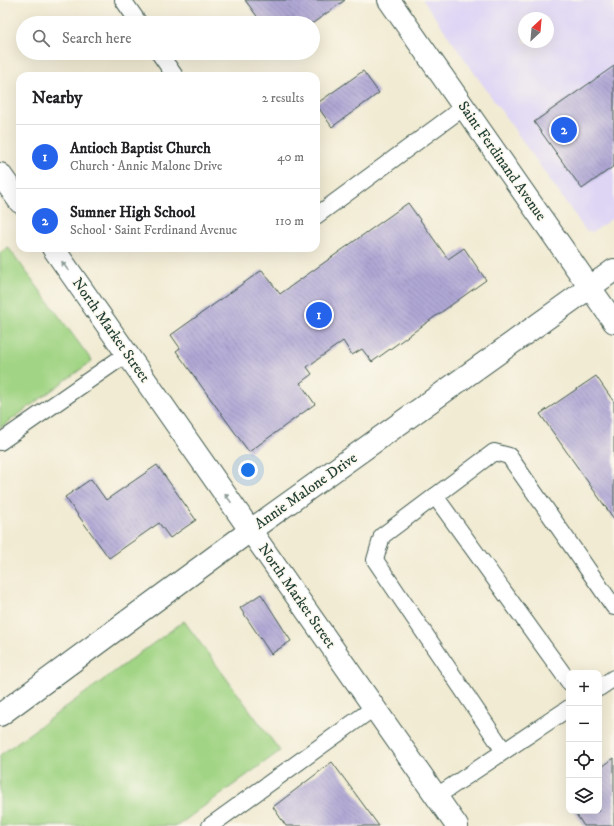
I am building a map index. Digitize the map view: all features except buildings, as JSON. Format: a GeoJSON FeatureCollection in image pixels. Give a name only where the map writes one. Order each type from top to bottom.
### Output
{"type":"FeatureCollection","features":[{"type":"Feature","properties":{"kind":"street","name":"Saint Ferdinand Avenue"},"geometry":{"type":"LineString","coordinates":[[389,0],[614,322]]}},
{"type":"Feature","properties":{"kind":"street"},"geometry":{"type":"LineString","coordinates":[[0,174],[16,196]]}},
{"type":"Feature","properties":{"kind":"street","name":"North Market Street"},"geometry":{"type":"LineString","coordinates":[[56,252],[128,353],[457,826]]}},
{"type":"Feature","properties":{"kind":"street","name":"Annie Malone Drive"},"geometry":{"type":"LineString","coordinates":[[0,715],[251,530],[614,270]]}},
{"type":"Feature","properties":{"kind":"lane"},"geometry":{"type":"LineString","coordinates":[[123,0],[134,16]]}},
{"type":"Feature","properties":{"kind":"lane"},"geometry":{"type":"LineString","coordinates":[[165,60],[172,72]]}},
{"type":"Feature","properties":{"kind":"lane"},"geometry":{"type":"LineString","coordinates":[[320,213],[464,107]]}},
{"type":"Feature","properties":{"kind":"lane"},"geometry":{"type":"LineString","coordinates":[[0,442],[128,353]]}},
{"type":"Feature","properties":{"kind":"lane"},"geometry":{"type":"LineString","coordinates":[[504,751],[375,560],[382,536],[494,452],[509,456],[614,607]]}},
{"type":"Feature","properties":{"kind":"lane"},"geometry":{"type":"LineString","coordinates":[[435,496],[566,678]]}},
{"type":"Feature","properties":{"kind":"lane"},"geometry":{"type":"LineString","coordinates":[[602,686],[614,678]]}},
{"type":"Feature","properties":{"kind":"lane"},"geometry":{"type":"LineString","coordinates":[[210,826],[375,707]]}},
{"type":"Feature","properties":{"kind":"lane"},"geometry":{"type":"LineString","coordinates":[[437,796],[566,710]]}},
{"type":"Feature","properties":{"kind":"shaded area"},"geometry":{"type":"Polygon","coordinates":[[[423,0],[614,0],[614,217],[593,232],[586,231],[423,0]]]}},
{"type":"Feature","properties":{"kind":"green space"},"geometry":{"type":"Polygon","coordinates":[[[8,247],[92,361],[0,428],[0,253],[8,247]]]}},
{"type":"Feature","properties":{"kind":"green space"},"geometry":{"type":"Polygon","coordinates":[[[184,621],[280,751],[177,826],[0,826],[0,755],[184,621]]]}},
{"type":"Feature","properties":{"kind":"place","name":"Sumner High School"},"geometry":{"type":"Point","coordinates":[564,130]}},
{"type":"Feature","properties":{"kind":"place","name":"Antioch Baptist Church"},"geometry":{"type":"Point","coordinates":[319,315]}}]}
